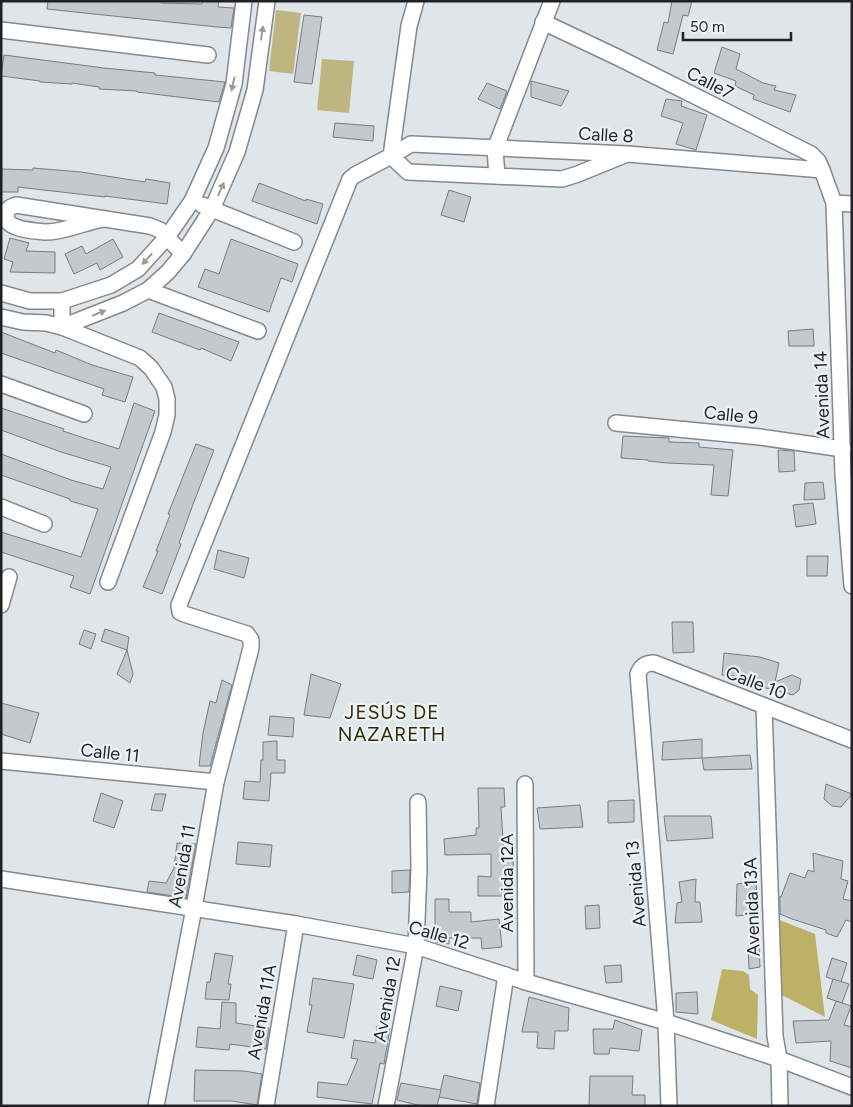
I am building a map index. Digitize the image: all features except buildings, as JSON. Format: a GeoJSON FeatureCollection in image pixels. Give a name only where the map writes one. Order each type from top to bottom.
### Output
{"type":"FeatureCollection","features":[{"type":"Feature","properties":{"kind":"street"},"geometry":{"type":"LineString","coordinates":[[1,293],[30,301],[62,301],[111,286],[138,269],[167,237],[192,200],[216,148],[234,84],[244,1]]}},
{"type":"Feature","properties":{"kind":"street"},"geometry":{"type":"LineString","coordinates":[[62,327],[123,303],[148,290],[168,272],[183,254],[212,209],[237,152],[255,90],[267,1]]}},
{"type":"Feature","properties":{"kind":"street"},"geometry":{"type":"LineString","coordinates":[[416,1],[408,26],[392,156],[408,172],[562,179],[627,154]]}},
{"type":"Feature","properties":{"kind":"street"},"geometry":{"type":"LineString","coordinates":[[497,176],[495,149],[552,1]]}},
{"type":"Feature","properties":{"kind":"street","name":"Calle7"},"geometry":{"type":"LineString","coordinates":[[543,22],[811,154],[818,161],[834,203]]}},
{"type":"Feature","properties":{"kind":"street"},"geometry":{"type":"LineString","coordinates":[[1,30],[208,55]]}},
{"type":"Feature","properties":{"kind":"street","name":"Calle 8"},"geometry":{"type":"LineString","coordinates":[[247,634],[184,614],[180,612],[179,605],[350,179],[411,144],[627,154],[822,170]]}},
{"type":"Feature","properties":{"kind":"street"},"geometry":{"type":"LineString","coordinates":[[216,148],[237,152]]}},
{"type":"Feature","properties":{"kind":"street"},"geometry":{"type":"LineString","coordinates":[[192,200],[294,242]]}},
{"type":"Feature","properties":{"kind":"street"},"geometry":{"type":"LineString","coordinates":[[834,203],[852,204]]}},
{"type":"Feature","properties":{"kind":"street","name":"Avenida 14"},"geometry":{"type":"LineString","coordinates":[[834,203],[843,449],[847,474],[852,586]]}},
{"type":"Feature","properties":{"kind":"street"},"geometry":{"type":"LineString","coordinates":[[104,219],[91,221],[66,230],[47,232],[27,230],[13,226],[8,222],[6,215],[8,209],[16,205],[150,226],[160,230],[183,254]]}},
{"type":"Feature","properties":{"kind":"street"},"geometry":{"type":"LineString","coordinates":[[27,230],[48,211]]}},
{"type":"Feature","properties":{"kind":"street"},"geometry":{"type":"LineString","coordinates":[[148,290],[258,331]]}},
{"type":"Feature","properties":{"kind":"street"},"geometry":{"type":"LineString","coordinates":[[62,301],[62,327]]}},
{"type":"Feature","properties":{"kind":"street"},"geometry":{"type":"LineString","coordinates":[[1,317],[62,327],[140,358],[158,376],[167,399],[167,415],[163,432],[108,582]]}},
{"type":"Feature","properties":{"kind":"street"},"geometry":{"type":"LineString","coordinates":[[1,384],[84,414]]}},
{"type":"Feature","properties":{"kind":"street","name":"Calle 9"},"geometry":{"type":"LineString","coordinates":[[616,423],[760,437],[843,449]]}},
{"type":"Feature","properties":{"kind":"street"},"geometry":{"type":"LineString","coordinates":[[1,507],[44,524]]}},
{"type":"Feature","properties":{"kind":"street"},"geometry":{"type":"LineString","coordinates":[[1,605],[9,577]]}},
{"type":"Feature","properties":{"kind":"street","name":"Avenida 11"},"geometry":{"type":"LineString","coordinates":[[156,1106],[216,782],[251,648],[251,640],[247,634]]}},
{"type":"Feature","properties":{"kind":"street","name":"Calle 10"},"geometry":{"type":"LineString","coordinates":[[647,663],[654,663],[852,740]]}},
{"type":"Feature","properties":{"kind":"street","name":"Avenida 13"},"geometry":{"type":"LineString","coordinates":[[647,663],[641,667],[638,674],[666,1022],[669,1106]]}},
{"type":"Feature","properties":{"kind":"street","name":"Avenida 13A"},"geometry":{"type":"LineString","coordinates":[[764,706],[775,1036],[779,1059],[780,1106]]}},
{"type":"Feature","properties":{"kind":"street","name":"Calle 11"},"geometry":{"type":"LineString","coordinates":[[1,761],[216,782]]}},
{"type":"Feature","properties":{"kind":"street","name":"Avenida 12A"},"geometry":{"type":"LineString","coordinates":[[525,784],[526,982]]}},
{"type":"Feature","properties":{"kind":"street","name":"Avenida 12"},"geometry":{"type":"LineString","coordinates":[[386,1106],[416,946],[419,869],[418,802]]}},
{"type":"Feature","properties":{"kind":"street","name":"Calle 12"},"geometry":{"type":"LineString","coordinates":[[1,879],[296,924],[416,946],[526,982],[666,1022],[779,1059],[852,1087]]}},
{"type":"Feature","properties":{"kind":"street","name":"Avenida 11A"},"geometry":{"type":"LineString","coordinates":[[266,1106],[296,924]]}},
{"type":"Feature","properties":{"kind":"street"},"geometry":{"type":"LineString","coordinates":[[486,1106],[506,975]]}},
{"type":"Feature","properties":{"kind":"shaded area"},"geometry":{"type":"Polygon","coordinates":[[[276,10],[301,13],[293,74],[269,71],[276,10]]]}},
{"type":"Feature","properties":{"kind":"shaded area"},"geometry":{"type":"Polygon","coordinates":[[[322,59],[354,61],[349,113],[317,110],[322,59]]]}},
{"type":"Feature","properties":{"kind":"shaded area"},"geometry":{"type":"Polygon","coordinates":[[[777,919],[815,934],[825,1017],[776,992],[777,919]]]}},
{"type":"Feature","properties":{"kind":"shaded area"},"geometry":{"type":"Polygon","coordinates":[[[722,969],[743,971],[749,975],[750,989],[758,995],[757,1039],[711,1020],[722,969]]]}},
{"type":"Feature","properties":{"kind":"district","name":"JESÚS DE NAZARETH"},"geometry":{"type":"Point","coordinates":[392,723]}}]}
